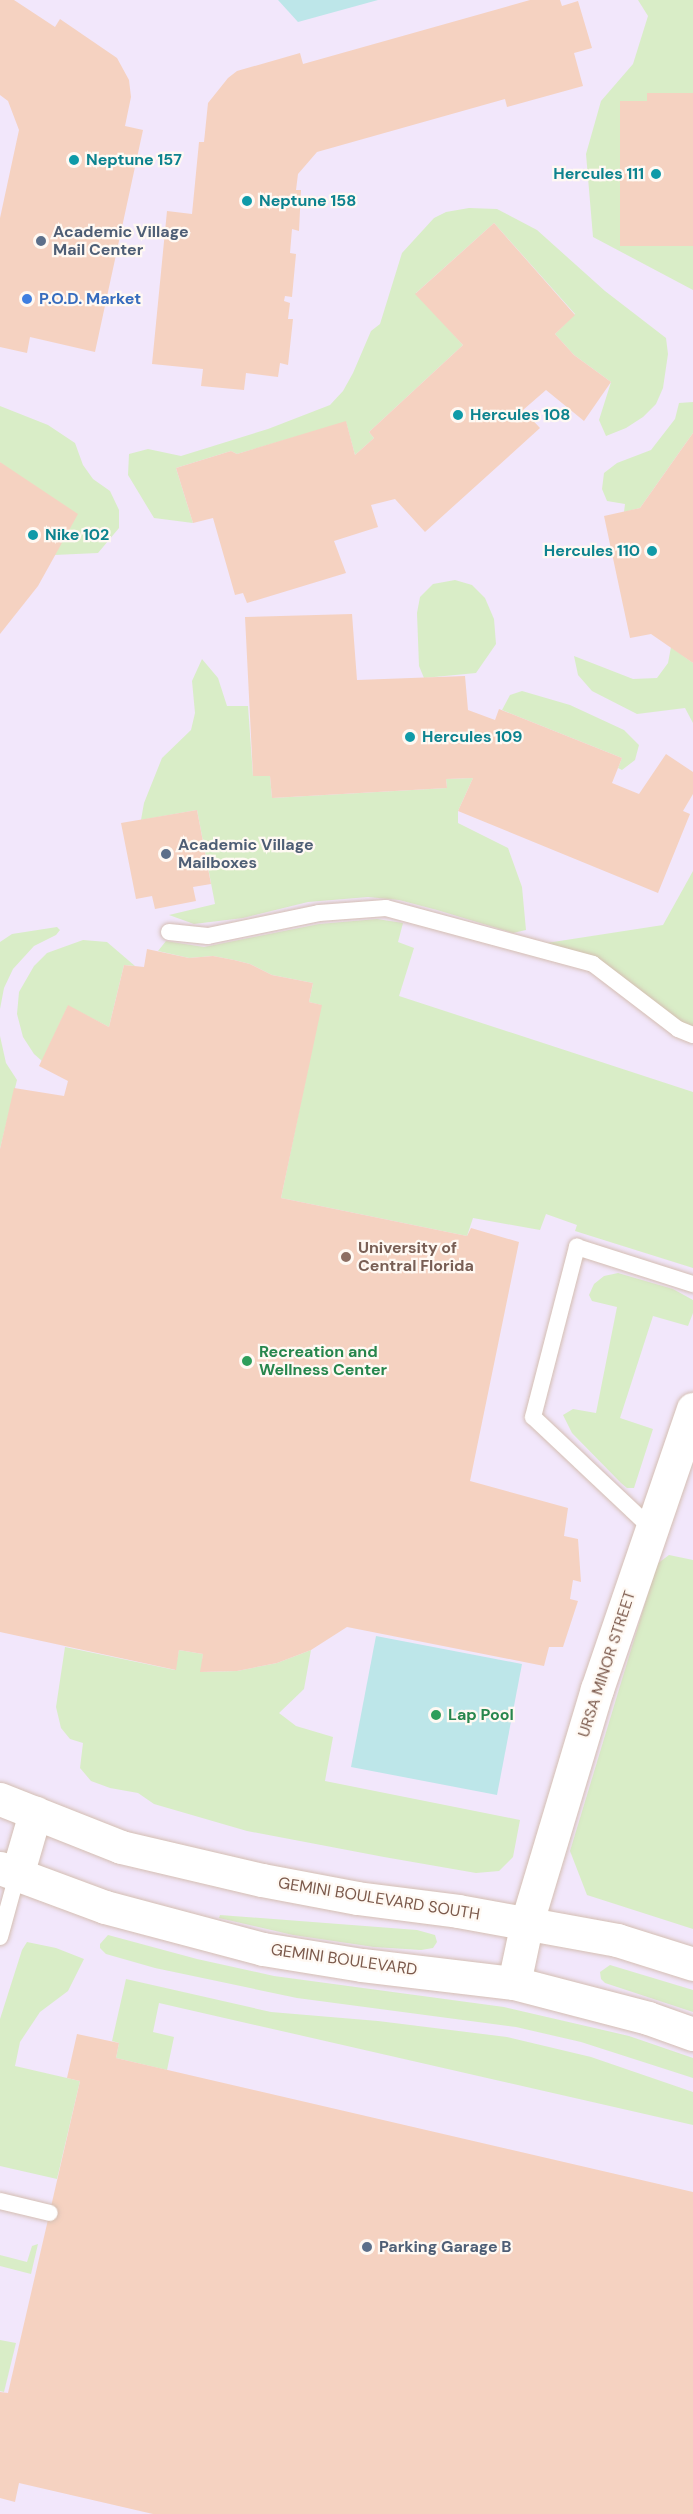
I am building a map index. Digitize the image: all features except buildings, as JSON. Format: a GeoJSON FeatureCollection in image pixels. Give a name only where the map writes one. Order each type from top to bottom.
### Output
{"type":"FeatureCollection","features":[{"type":"Feature","properties":{"kind":"street","name":"URSA MINOR STREET"},"geometry":{"type":"LineString","coordinates":[[514,1983],[527,1922],[597,1689],[693,1409]]}},
{"type":"Feature","properties":{"kind":"street","name":"GEMINI BOULEVARD SOUTH"},"geometry":{"type":"LineString","coordinates":[[0,1799],[121,1847],[262,1880],[357,1898],[527,1922],[617,1940],[693,1964]]}},
{"type":"Feature","properties":{"kind":"street"},"geometry":{"type":"LineString","coordinates":[[8,1871],[35,1813]]}},
{"type":"Feature","properties":{"kind":"street","name":"GEMINI BOULEVARD"},"geometry":{"type":"LineString","coordinates":[[8,1871],[105,1908],[263,1949],[362,1965],[514,1983],[648,2018],[693,2034]]}},
{"type":"Feature","properties":{"kind":"lane"},"geometry":{"type":"LineString","coordinates":[[169,932],[208,936],[319,914],[386,908],[593,964],[678,1029],[693,1035]]}},
{"type":"Feature","properties":{"kind":"lane"},"geometry":{"type":"LineString","coordinates":[[652,1530],[533,1418],[577,1247],[693,1284]]}},
{"type":"Feature","properties":{"kind":"lane"},"geometry":{"type":"LineString","coordinates":[[0,1937],[8,1871]]}},
{"type":"Feature","properties":{"kind":"lane"},"geometry":{"type":"LineString","coordinates":[[0,2201],[50,2213]]}},
{"type":"Feature","properties":{"kind":"shaded area","name":"University of Central Florida"},"geometry":{"type":"Polygon","coordinates":[[[0,0],[693,0],[693,2514],[0,2514],[0,0]]]}},
{"type":"Feature","properties":{"kind":"green space"},"geometry":{"type":"Polygon","coordinates":[[[638,0],[693,0],[693,290],[593,237],[586,154],[601,101],[633,64],[648,16],[638,0]]]}},
{"type":"Feature","properties":{"kind":"green space"},"geometry":{"type":"Polygon","coordinates":[[[469,208],[497,209],[537,230],[605,291],[666,338],[668,354],[663,388],[656,404],[643,417],[626,428],[606,436],[599,420],[611,382],[574,355],[555,334],[575,314],[494,223],[416,293],[463,345],[369,432],[374,438],[355,455],[346,422],[237,454],[231,451],[176,468],[193,523],[154,518],[128,475],[129,454],[148,449],[181,456],[268,429],[330,405],[343,391],[353,373],[371,331],[380,324],[402,253],[434,218],[446,212],[469,208]]]}},
{"type":"Feature","properties":{"kind":"green space"},"geometry":{"type":"Polygon","coordinates":[[[693,402],[693,433],[640,508],[624,512],[625,504],[607,501],[602,489],[604,473],[617,463],[651,450],[675,419],[679,403],[693,402]]]}},
{"type":"Feature","properties":{"kind":"green space"},"geometry":{"type":"Polygon","coordinates":[[[0,406],[48,425],[75,443],[83,465],[93,479],[110,491],[119,510],[119,528],[98,553],[54,555],[0,462],[0,406]]]}},
{"type":"Feature","properties":{"kind":"green space"},"geometry":{"type":"Polygon","coordinates":[[[455,580],[472,585],[485,598],[494,619],[496,644],[476,673],[424,678],[419,666],[417,613],[420,597],[433,584],[455,580]]]}},
{"type":"Feature","properties":{"kind":"green space"},"geometry":{"type":"Polygon","coordinates":[[[671,647],[693,663],[693,723],[685,708],[637,714],[592,691],[578,675],[574,656],[633,679],[657,678],[668,663],[671,647]]]}},
{"type":"Feature","properties":{"kind":"green space"},"geometry":{"type":"Polygon","coordinates":[[[202,659],[218,678],[227,706],[248,706],[253,776],[270,776],[272,798],[447,788],[446,779],[473,778],[458,811],[458,823],[508,848],[522,887],[526,930],[513,933],[399,900],[368,897],[308,902],[243,918],[194,924],[169,915],[215,904],[197,810],[141,820],[144,803],[162,758],[191,730],[195,713],[192,681],[202,659]]]}},
{"type":"Feature","properties":{"kind":"green space"},"geometry":{"type":"Polygon","coordinates":[[[522,691],[570,705],[624,730],[639,745],[635,760],[622,770],[618,768],[622,758],[502,710],[510,695],[522,691]]]}},
{"type":"Feature","properties":{"kind":"green space"},"geometry":{"type":"Polygon","coordinates":[[[693,871],[693,1032],[593,964],[527,946],[663,925],[693,871]]]}},
{"type":"Feature","properties":{"kind":"green space"},"geometry":{"type":"Polygon","coordinates":[[[377,919],[403,923],[398,942],[414,948],[399,996],[693,1092],[693,1268],[575,1231],[577,1225],[546,1214],[540,1230],[473,1218],[467,1236],[281,1198],[321,1005],[309,1002],[313,983],[272,975],[250,964],[234,960],[213,956],[189,958],[158,951],[166,941],[204,947],[319,924],[377,919]]]}},
{"type":"Feature","properties":{"kind":"green space"},"geometry":{"type":"Polygon","coordinates":[[[57,927],[60,930],[56,935],[34,946],[13,969],[4,988],[0,1009],[0,942],[12,934],[57,927]]]}},
{"type":"Feature","properties":{"kind":"green space"},"geometry":{"type":"Polygon","coordinates":[[[83,940],[107,942],[135,966],[124,965],[109,1027],[68,1006],[42,1061],[34,1054],[23,1037],[17,1014],[19,992],[34,966],[47,953],[83,940]]]}},
{"type":"Feature","properties":{"kind":"green space"},"geometry":{"type":"Polygon","coordinates":[[[0,1036],[6,1063],[17,1080],[0,1149],[0,1036]]]}},
{"type":"Feature","properties":{"kind":"green space"},"geometry":{"type":"Polygon","coordinates":[[[618,1273],[673,1289],[693,1300],[693,1313],[688,1326],[653,1316],[620,1418],[653,1429],[634,1488],[627,1488],[621,1483],[572,1433],[563,1415],[573,1409],[596,1413],[617,1307],[592,1301],[589,1295],[594,1284],[604,1276],[618,1273]]]}},
{"type":"Feature","properties":{"kind":"green space"},"geometry":{"type":"Polygon","coordinates":[[[669,1555],[693,1560],[693,1929],[587,1895],[570,1851],[657,1564],[669,1555]]]}},
{"type":"Feature","properties":{"kind":"green space"},"geometry":{"type":"Polygon","coordinates":[[[65,1647],[175,1670],[179,1650],[203,1654],[201,1672],[237,1671],[277,1663],[311,1650],[304,1689],[279,1713],[296,1726],[333,1737],[325,1781],[520,1820],[513,1857],[499,1871],[476,1873],[384,1857],[247,1831],[154,1804],[138,1793],[110,1788],[91,1781],[80,1768],[83,1743],[70,1739],[61,1728],[56,1707],[65,1647]]]}},
{"type":"Feature","properties":{"kind":"green space"},"geometry":{"type":"Polygon","coordinates":[[[220,1915],[417,1930],[435,1935],[437,1942],[433,1948],[421,1950],[374,1947],[293,1935],[219,1918],[220,1915]]]}},
{"type":"Feature","properties":{"kind":"green space"},"geometry":{"type":"Polygon","coordinates":[[[108,1935],[197,1959],[274,1976],[504,2007],[629,2036],[693,2058],[693,2078],[581,2042],[516,2027],[297,1998],[155,1968],[106,1954],[100,1948],[100,1944],[108,1935]]]}},
{"type":"Feature","properties":{"kind":"green space"},"geometry":{"type":"Polygon","coordinates":[[[27,1942],[56,1948],[84,1959],[68,1991],[40,2012],[20,2042],[15,2066],[80,2081],[57,2179],[0,2166],[0,2019],[22,1950],[27,1942]]]}},
{"type":"Feature","properties":{"kind":"green space"},"geometry":{"type":"Polygon","coordinates":[[[610,1965],[693,1990],[693,2012],[605,1983],[601,1979],[600,1972],[610,1965]]]}},
{"type":"Feature","properties":{"kind":"green space"},"geometry":{"type":"Polygon","coordinates":[[[126,1979],[271,2012],[378,2021],[507,2037],[591,2057],[693,2092],[693,2125],[159,2003],[153,2032],[174,2037],[167,2070],[116,2058],[119,2043],[112,2041],[126,1979]]]}},
{"type":"Feature","properties":{"kind":"green space"},"geometry":{"type":"Polygon","coordinates":[[[38,2244],[31,2274],[0,2266],[0,2255],[27,2262],[32,2246],[38,2244]]]}},
{"type":"Feature","properties":{"kind":"green space"},"geometry":{"type":"Polygon","coordinates":[[[0,2340],[16,2343],[4,2392],[0,2391],[0,2340]]]}},
{"type":"Feature","properties":{"kind":"water"},"geometry":{"type":"Polygon","coordinates":[[[278,0],[378,0],[298,22],[278,0]]]}},
{"type":"Feature","properties":{"kind":"water","name":"Lap Pool"},"geometry":{"type":"Polygon","coordinates":[[[376,1636],[522,1664],[497,1795],[351,1767],[376,1636]]]}},
{"type":"Feature","properties":{"kind":"place","name":"Neptune 157"},"geometry":{"type":"Point","coordinates":[74,160]}},
{"type":"Feature","properties":{"kind":"place","name":"Hercules 111"},"geometry":{"type":"Point","coordinates":[656,174]}},
{"type":"Feature","properties":{"kind":"place","name":"Neptune 158"},"geometry":{"type":"Point","coordinates":[247,201]}},
{"type":"Feature","properties":{"kind":"place","name":"Academic Village Mail Center"},"geometry":{"type":"Point","coordinates":[41,241]}},
{"type":"Feature","properties":{"kind":"place","name":"P.O.D. Market"},"geometry":{"type":"Point","coordinates":[27,299]}},
{"type":"Feature","properties":{"kind":"place","name":"Hercules 108"},"geometry":{"type":"Point","coordinates":[458,415]}},
{"type":"Feature","properties":{"kind":"place","name":"Nike 102"},"geometry":{"type":"Point","coordinates":[33,535]}},
{"type":"Feature","properties":{"kind":"place","name":"Hercules 110"},"geometry":{"type":"Point","coordinates":[652,551]}},
{"type":"Feature","properties":{"kind":"place","name":"Hercules 109"},"geometry":{"type":"Point","coordinates":[410,737]}},
{"type":"Feature","properties":{"kind":"place","name":"Academic Village Mailboxes"},"geometry":{"type":"Point","coordinates":[166,854]}},
{"type":"Feature","properties":{"kind":"place","name":"University of Central Florida"},"geometry":{"type":"Point","coordinates":[346,1257]}},
{"type":"Feature","properties":{"kind":"place","name":"Recreation and Wellness Center"},"geometry":{"type":"Point","coordinates":[247,1361]}},
{"type":"Feature","properties":{"kind":"place","name":"Lap Pool"},"geometry":{"type":"Point","coordinates":[436,1715]}},
{"type":"Feature","properties":{"kind":"place","name":"Parking Garage B"},"geometry":{"type":"Point","coordinates":[367,2247]}}]}
